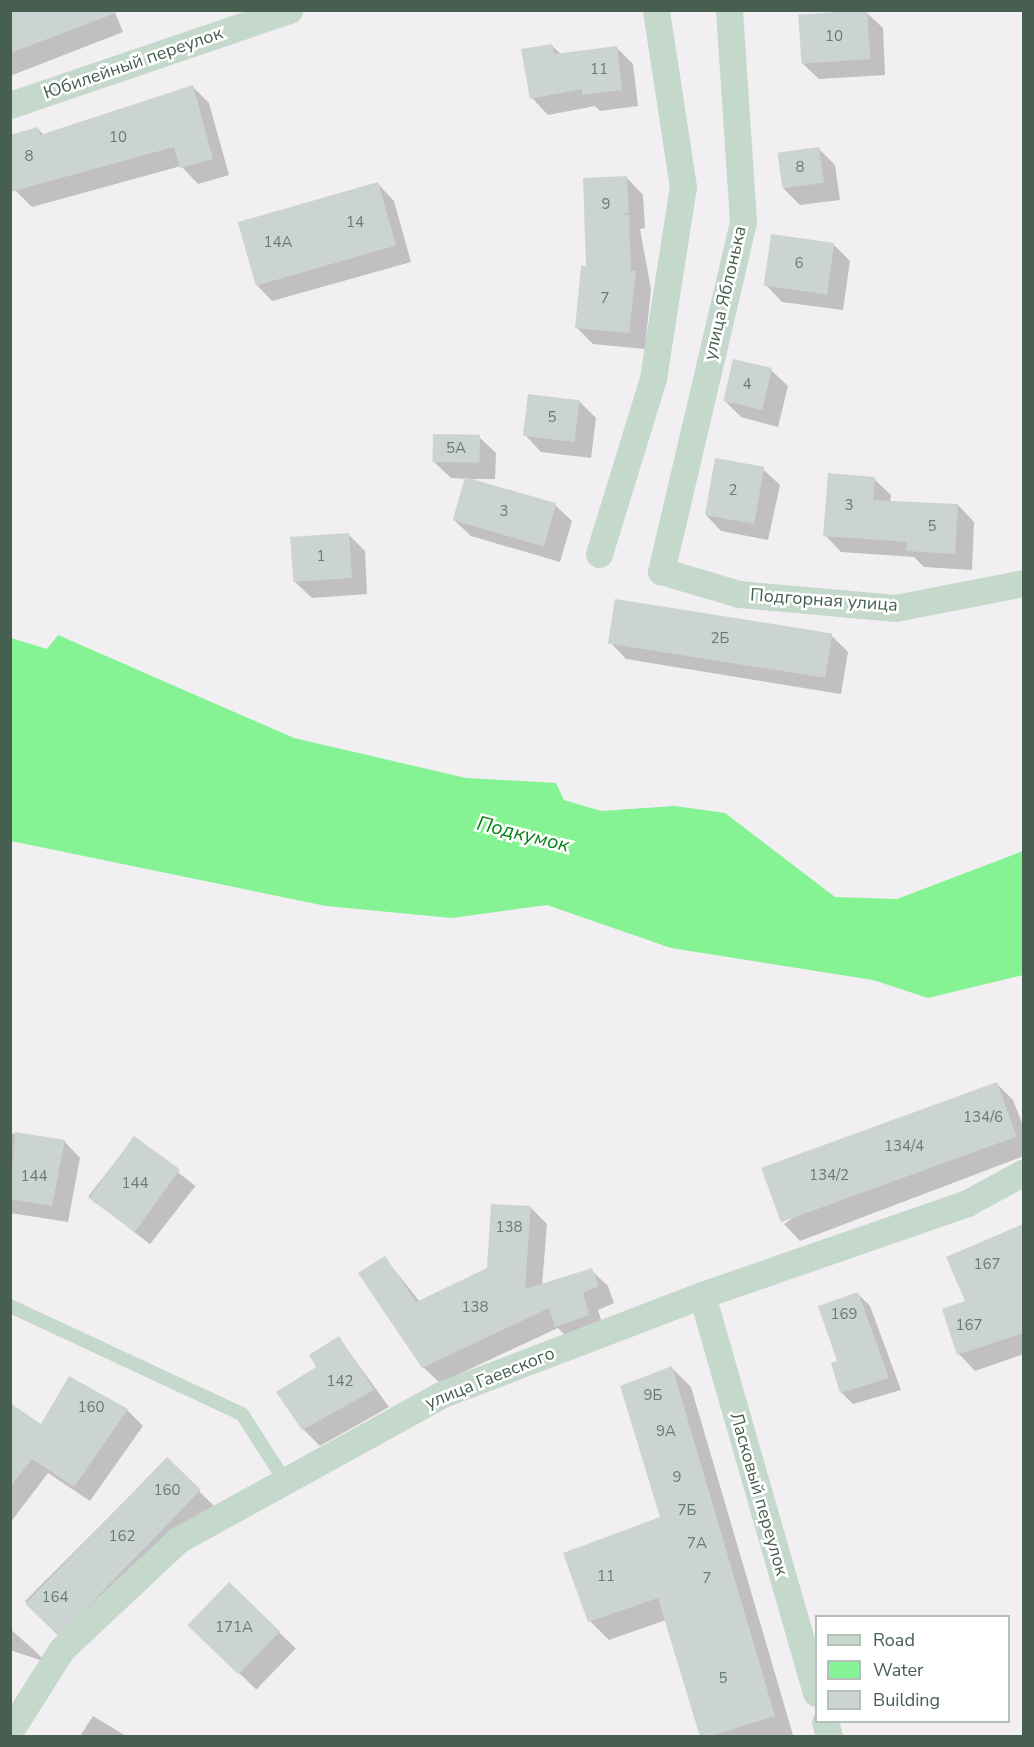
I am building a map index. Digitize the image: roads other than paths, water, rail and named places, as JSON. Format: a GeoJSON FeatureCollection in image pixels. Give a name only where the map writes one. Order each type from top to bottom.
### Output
{"type":"FeatureCollection","features":[{"type":"Feature","properties":{"kind":"street","name":"Юбилейный переулок"},"geometry":{"type":"LineString","coordinates":[[10,105],[290,10]]}},
{"type":"Feature","properties":{"kind":"street"},"geometry":{"type":"LineString","coordinates":[[599,554],[653,378],[683,187],[656,10]]}},
{"type":"Feature","properties":{"kind":"street","name":"улица Яблонька"},"geometry":{"type":"LineString","coordinates":[[661,571],[742,222],[729,10]]}},
{"type":"Feature","properties":{"kind":"street","name":"Подгорная улица"},"geometry":{"type":"LineString","coordinates":[[661,571],[739,594],[895,608],[1023,583]]}},
{"type":"Feature","properties":{"kind":"street","name":"улица Гаевского"},"geometry":{"type":"LineString","coordinates":[[10,1731],[62,1649],[178,1540],[443,1394],[702,1295],[967,1203],[1023,1172]]}},
{"type":"Feature","properties":{"kind":"street","name":"Ласковый переулок"},"geometry":{"type":"LineString","coordinates":[[702,1295],[815,1690]]}},
{"type":"Feature","properties":{"kind":"lane"},"geometry":{"type":"LineString","coordinates":[[10,1306],[242,1414],[285,1481]]}},
{"type":"Feature","properties":{"kind":"water","name":"Подкумок"},"geometry":{"type":"Polygon","coordinates":[[[58,635],[294,738],[466,778],[556,783],[564,800],[601,811],[675,806],[725,813],[835,897],[897,899],[1023,851],[1023,975],[928,998],[873,980],[671,948],[547,905],[452,918],[326,906],[11,841],[11,638],[47,649],[58,635]]]}}]}
